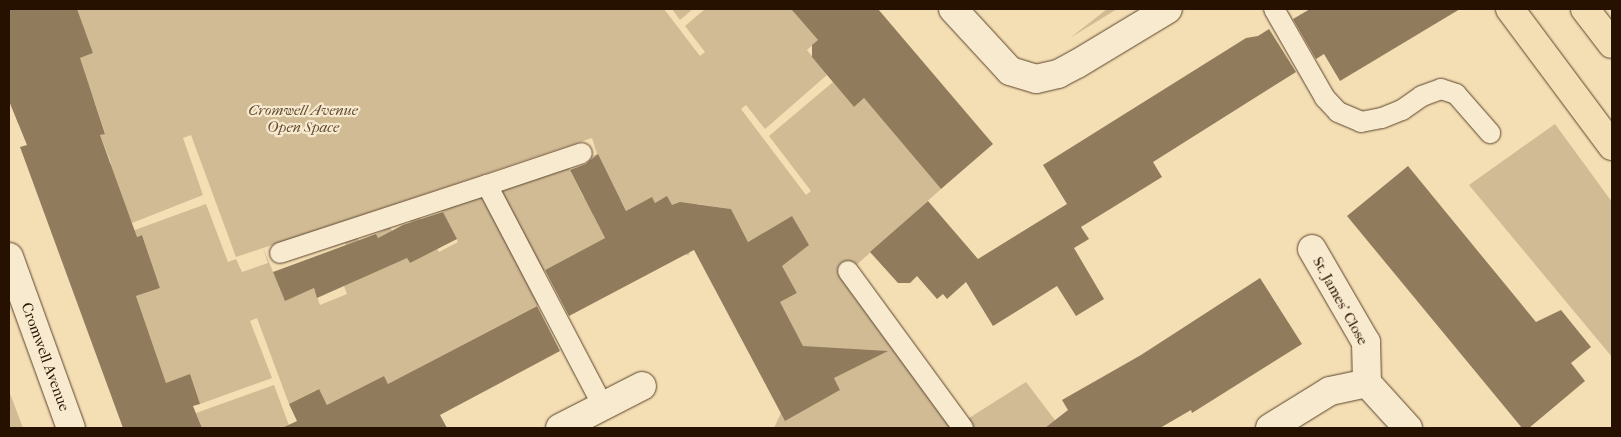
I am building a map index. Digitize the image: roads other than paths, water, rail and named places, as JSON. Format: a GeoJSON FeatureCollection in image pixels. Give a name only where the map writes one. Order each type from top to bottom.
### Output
{"type":"FeatureCollection","features":[{"type":"Feature","properties":{"kind":"highway"},"geometry":{"type":"LineString","coordinates":[[1510,9],[1612,146]]}},
{"type":"Feature","properties":{"kind":"highway"},"geometry":{"type":"LineString","coordinates":[[1586,9],[1612,44]]}},
{"type":"Feature","properties":{"kind":"street"},"geometry":{"type":"LineString","coordinates":[[953,9],[1010,70],[1036,79],[1058,74],[1077,64],[1168,9]]}},
{"type":"Feature","properties":{"kind":"street","name":"St. James' Close"},"geometry":{"type":"LineString","coordinates":[[1312,249],[1366,342],[1366,383]]}},
{"type":"Feature","properties":{"kind":"street","name":"Cromwell Avenue"},"geometry":{"type":"LineString","coordinates":[[11,269],[71,428]]}},
{"type":"Feature","properties":{"kind":"street"},"geometry":{"type":"LineString","coordinates":[[1270,428],[1330,391],[1366,383],[1408,428]]}},
{"type":"Feature","properties":{"kind":"street"},"geometry":{"type":"LineString","coordinates":[[560,428],[642,386]]}},
{"type":"Feature","properties":{"kind":"lane"},"geometry":{"type":"LineString","coordinates":[[1274,9],[1325,98],[1338,112],[1361,122],[1382,118],[1402,110],[1422,96],[1441,89],[1456,94],[1490,133]]}},
{"type":"Feature","properties":{"kind":"lane"},"geometry":{"type":"LineString","coordinates":[[280,253],[582,153]]}},
{"type":"Feature","properties":{"kind":"lane"},"geometry":{"type":"LineString","coordinates":[[487,185],[603,406]]}},
{"type":"Feature","properties":{"kind":"lane"},"geometry":{"type":"LineString","coordinates":[[848,271],[963,428]]}},
{"type":"Feature","properties":{"kind":"park label","name":"Cromwell Avenue Open Space"},"geometry":{"type":"Point","coordinates":[303,118]}}]}
